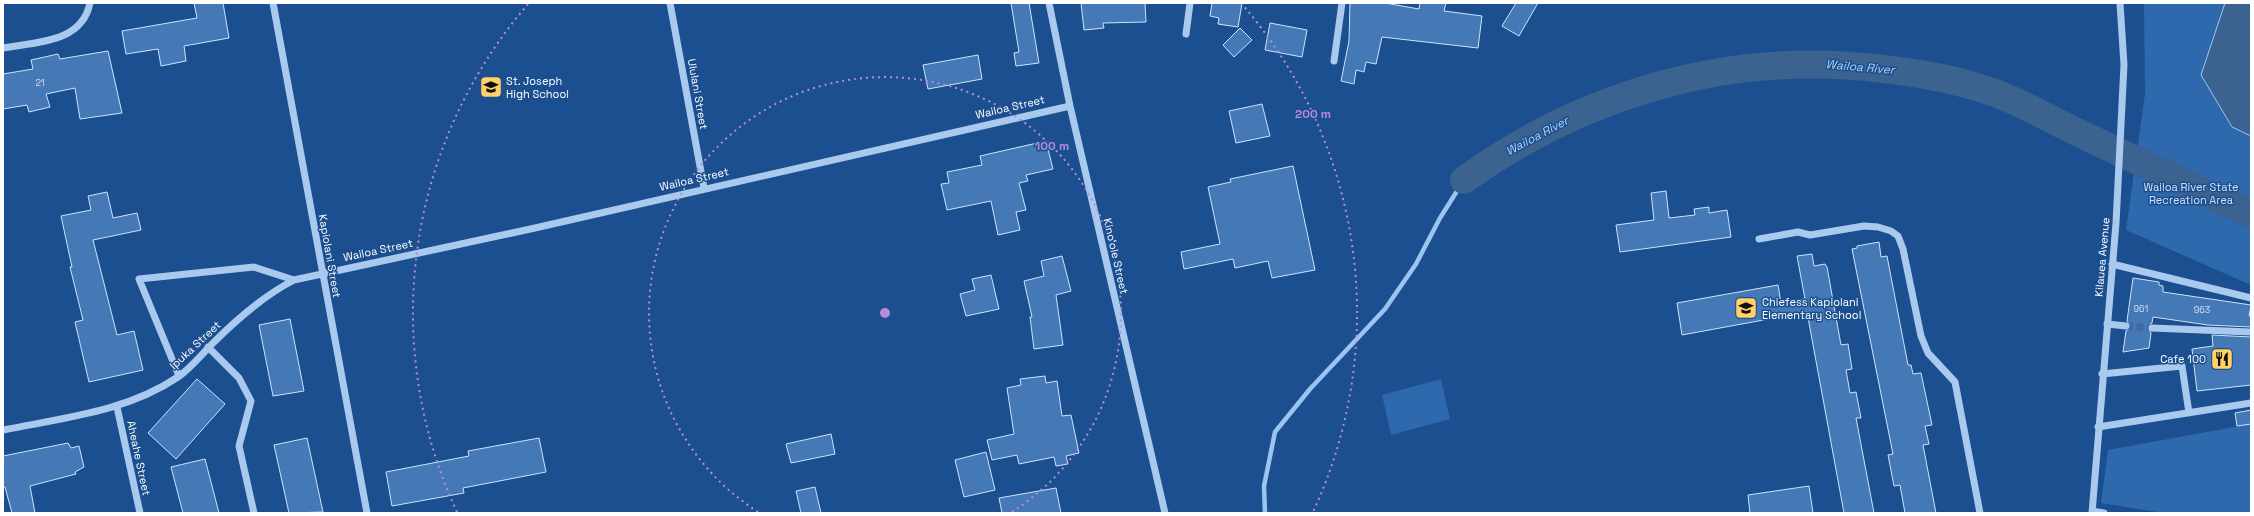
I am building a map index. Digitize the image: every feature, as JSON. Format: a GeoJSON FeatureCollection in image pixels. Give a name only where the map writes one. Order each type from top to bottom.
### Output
{"type":"FeatureCollection","features":[{"type":"Feature","properties":{"kind":"street"},"geometry":{"type":"LineString","coordinates":[[3,48],[70,34],[86,17],[90,3]]}},
{"type":"Feature","properties":{"kind":"street","name":"Kapiolani Street"},"geometry":{"type":"LineString","coordinates":[[273,3],[367,513]]}},
{"type":"Feature","properties":{"kind":"street","name":"Ululani Street"},"geometry":{"type":"LineString","coordinates":[[670,3],[704,188]]}},
{"type":"Feature","properties":{"kind":"street","name":"Kinoʻole Street"},"geometry":{"type":"LineString","coordinates":[[1049,3],[1070,106],[1165,513]]}},
{"type":"Feature","properties":{"kind":"street"},"geometry":{"type":"LineString","coordinates":[[1186,34],[1190,3]]}},
{"type":"Feature","properties":{"kind":"street"},"geometry":{"type":"LineString","coordinates":[[1334,61],[1342,3]]}},
{"type":"Feature","properties":{"kind":"street","name":"Kilauea Avenue"},"geometry":{"type":"LineString","coordinates":[[2092,512],[2102,374],[2116,223],[2124,65],[2120,3]]}},
{"type":"Feature","properties":{"kind":"street","name":"Wailoa Street"},"geometry":{"type":"LineString","coordinates":[[322,273],[535,228],[704,188],[1070,106]]}},
{"type":"Feature","properties":{"kind":"street"},"geometry":{"type":"LineString","coordinates":[[1759,239],[1798,232],[1810,235],[1864,226],[1891,231],[1898,236],[1903,249],[1921,336],[1928,353],[1955,382],[1980,513]]}},
{"type":"Feature","properties":{"kind":"street"},"geometry":{"type":"LineString","coordinates":[[2112,264],[2251,298]]}},
{"type":"Feature","properties":{"kind":"street"},"geometry":{"type":"LineString","coordinates":[[179,376],[139,279],[254,267],[294,280]]}},
{"type":"Feature","properties":{"kind":"street","name":"Ipuka Street"},"geometry":{"type":"LineString","coordinates":[[3,430],[117,407],[147,395],[179,376],[227,329],[274,290],[294,280],[322,273]]}},
{"type":"Feature","properties":{"kind":"street"},"geometry":{"type":"LineString","coordinates":[[2107,324],[2126,326]]}},
{"type":"Feature","properties":{"kind":"street"},"geometry":{"type":"LineString","coordinates":[[2152,328],[2251,332]]}},
{"type":"Feature","properties":{"kind":"street"},"geometry":{"type":"LineString","coordinates":[[208,347],[239,378],[251,401],[239,446],[254,513]]}},
{"type":"Feature","properties":{"kind":"street"},"geometry":{"type":"LineString","coordinates":[[2102,374],[2182,366],[2190,413]]}},
{"type":"Feature","properties":{"kind":"street"},"geometry":{"type":"LineString","coordinates":[[2098,427],[2251,403]]}},
{"type":"Feature","properties":{"kind":"street","name":"Aheahe Street"},"geometry":{"type":"LineString","coordinates":[[117,407],[140,513]]}},
{"type":"Feature","properties":{"kind":"street"},"geometry":{"type":"LineString","coordinates":[[2092,512],[2104,513]]}},
{"type":"Feature","properties":{"kind":"green space","name":"Wailoa River State Recreation Area"},"geometry":{"type":"Polygon","coordinates":[[[2144,3],[2251,3],[2251,285],[2126,230],[2145,94],[2144,3]]]}},
{"type":"Feature","properties":{"kind":"green space"},"geometry":{"type":"Polygon","coordinates":[[[1441,379],[1450,419],[1391,435],[1382,395],[1441,379]]]}},
{"type":"Feature","properties":{"kind":"green space"},"geometry":{"type":"Polygon","coordinates":[[[2251,424],[2251,513],[2164,513],[2101,503],[2108,450],[2251,424]]]}},
{"type":"Feature","properties":{"kind":"shaded area"},"geometry":{"type":"Polygon","coordinates":[[[2225,3],[2251,3],[2251,136],[2232,127],[2201,75],[2225,3]]]}},
{"type":"Feature","properties":{"kind":"building"},"geometry":{"type":"Polygon","coordinates":[[[194,3],[223,3],[229,38],[184,46],[186,61],[161,66],[158,49],[126,54],[122,31],[197,18],[194,3]]]}},
{"type":"Feature","properties":{"kind":"building"},"geometry":{"type":"Polygon","coordinates":[[[1011,3],[1029,3],[1039,63],[1016,66],[1014,53],[1019,52],[1011,3]]]}},
{"type":"Feature","properties":{"kind":"building"},"geometry":{"type":"Polygon","coordinates":[[[1081,3],[1145,3],[1146,22],[1103,23],[1104,28],[1084,30],[1081,3]]]}},
{"type":"Feature","properties":{"kind":"building"},"geometry":{"type":"Polygon","coordinates":[[[1212,3],[1242,3],[1238,27],[1218,24],[1219,18],[1210,16],[1212,3]]]}},
{"type":"Feature","properties":{"kind":"building"},"geometry":{"type":"Polygon","coordinates":[[[1350,3],[1385,3],[1419,9],[1420,3],[1446,3],[1444,11],[1482,16],[1478,48],[1382,37],[1376,64],[1366,62],[1364,72],[1356,70],[1354,84],[1341,81],[1349,41],[1350,3]]]}},
{"type":"Feature","properties":{"kind":"building"},"geometry":{"type":"Polygon","coordinates":[[[1516,3],[1538,3],[1519,36],[1502,26],[1516,3]]]}},
{"type":"Feature","properties":{"kind":"building"},"geometry":{"type":"Polygon","coordinates":[[[1270,23],[1307,30],[1302,57],[1265,50],[1270,23]]]}},
{"type":"Feature","properties":{"kind":"building"},"geometry":{"type":"Polygon","coordinates":[[[1240,28],[1252,40],[1234,57],[1223,45],[1240,28]]]}},
{"type":"Feature","properties":{"kind":"building"},"geometry":{"type":"Polygon","coordinates":[[[108,51],[122,113],[80,119],[75,88],[46,94],[50,107],[29,112],[27,105],[3,109],[3,74],[33,69],[31,60],[58,54],[60,59],[108,51]]]}},
{"type":"Feature","properties":{"kind":"building"},"geometry":{"type":"Polygon","coordinates":[[[978,55],[982,79],[928,89],[923,65],[978,55]]]}},
{"type":"Feature","properties":{"kind":"building"},"geometry":{"type":"Polygon","coordinates":[[[1262,104],[1270,136],[1236,143],[1229,111],[1262,104]]]}},
{"type":"Feature","properties":{"kind":"building"},"geometry":{"type":"Polygon","coordinates":[[[1046,141],[1053,169],[1026,175],[1028,181],[1019,183],[1026,210],[1016,212],[1020,230],[998,235],[991,201],[947,210],[941,184],[949,183],[947,172],[982,165],[980,156],[1046,141]]]}},
{"type":"Feature","properties":{"kind":"building"},"geometry":{"type":"Polygon","coordinates":[[[1293,166],[1315,270],[1272,278],[1268,261],[1235,268],[1233,259],[1184,269],[1181,252],[1220,244],[1208,187],[1231,182],[1230,179],[1293,166]]]}},
{"type":"Feature","properties":{"kind":"building"},"geometry":{"type":"Polygon","coordinates":[[[1666,191],[1669,218],[1695,215],[1694,209],[1709,207],[1709,213],[1727,210],[1731,237],[1620,252],[1616,225],[1654,220],[1651,193],[1666,191]]]}},
{"type":"Feature","properties":{"kind":"building"},"geometry":{"type":"Polygon","coordinates":[[[107,192],[113,218],[137,213],[141,230],[93,240],[117,335],[134,331],[143,370],[89,382],[75,322],[83,320],[70,267],[72,267],[61,216],[91,210],[88,196],[107,192]]]}},
{"type":"Feature","properties":{"kind":"building"},"geometry":{"type":"Polygon","coordinates":[[[1879,242],[1881,257],[1887,256],[1908,365],[1911,365],[1913,374],[1921,373],[1932,425],[1925,426],[1929,444],[1923,445],[1936,513],[1905,513],[1900,485],[1894,486],[1888,455],[1893,454],[1852,249],[1857,248],[1857,246],[1879,242]]]}},
{"type":"Feature","properties":{"kind":"building"},"geometry":{"type":"Polygon","coordinates":[[[1812,254],[1814,266],[1825,264],[1827,267],[1841,345],[1848,344],[1852,369],[1846,370],[1850,393],[1856,392],[1861,418],[1856,418],[1874,513],[1844,513],[1807,312],[1682,335],[1677,303],[1778,285],[1781,303],[1805,299],[1797,256],[1812,254]]]}},
{"type":"Feature","properties":{"kind":"building"},"geometry":{"type":"Polygon","coordinates":[[[1062,256],[1071,291],[1056,295],[1063,345],[1034,349],[1030,317],[1032,317],[1024,281],[1044,276],[1041,261],[1062,256]]]}},
{"type":"Feature","properties":{"kind":"building"},"geometry":{"type":"Polygon","coordinates":[[[991,275],[999,309],[966,316],[960,294],[975,290],[972,279],[991,275]]]}},
{"type":"Feature","properties":{"kind":"building"},"geometry":{"type":"Polygon","coordinates":[[[2133,278],[2159,282],[2159,285],[2163,286],[2163,292],[2251,305],[2249,316],[2251,316],[2251,327],[2208,325],[2153,317],[2152,323],[2147,327],[2151,333],[2149,348],[2123,352],[2126,331],[2131,327],[2127,321],[2133,278]]]}},
{"type":"Feature","properties":{"kind":"building"},"geometry":{"type":"Polygon","coordinates":[[[290,319],[304,391],[273,396],[259,325],[290,319]]]}},
{"type":"Feature","properties":{"kind":"building","name":"Cafe 100"},"geometry":{"type":"Polygon","coordinates":[[[2212,335],[2251,337],[2251,385],[2197,391],[2192,349],[2213,346],[2212,335]]]}},
{"type":"Feature","properties":{"kind":"building"},"geometry":{"type":"Polygon","coordinates":[[[1045,376],[1046,383],[1057,381],[1062,416],[1071,415],[1079,453],[1066,456],[1068,464],[1056,466],[1054,457],[1019,464],[1017,455],[992,460],[987,440],[1014,434],[1007,388],[1021,385],[1020,379],[1045,376]]]}},
{"type":"Feature","properties":{"kind":"building"},"geometry":{"type":"Polygon","coordinates":[[[197,379],[225,404],[176,459],[148,433],[197,379]]]}},
{"type":"Feature","properties":{"kind":"building"},"geometry":{"type":"Polygon","coordinates":[[[2251,410],[2251,424],[2237,426],[2235,413],[2251,410]]]}},
{"type":"Feature","properties":{"kind":"building"},"geometry":{"type":"Polygon","coordinates":[[[831,434],[835,454],[791,463],[786,444],[831,434]]]}},
{"type":"Feature","properties":{"kind":"building"},"geometry":{"type":"Polygon","coordinates":[[[307,438],[323,512],[289,513],[274,445],[307,438]]]}},
{"type":"Feature","properties":{"kind":"building"},"geometry":{"type":"Polygon","coordinates":[[[539,438],[546,472],[463,488],[464,493],[392,506],[386,472],[469,456],[468,451],[539,438]]]}},
{"type":"Feature","properties":{"kind":"building"},"geometry":{"type":"Polygon","coordinates":[[[68,443],[71,448],[79,446],[84,467],[75,472],[76,474],[30,486],[35,513],[12,513],[5,487],[3,487],[3,456],[68,443]]]}},
{"type":"Feature","properties":{"kind":"building"},"geometry":{"type":"Polygon","coordinates":[[[986,452],[995,490],[964,497],[955,460],[986,452]]]}},
{"type":"Feature","properties":{"kind":"building"},"geometry":{"type":"Polygon","coordinates":[[[205,459],[219,513],[183,513],[171,467],[205,459]]]}},
{"type":"Feature","properties":{"kind":"building"},"geometry":{"type":"Polygon","coordinates":[[[1809,486],[1813,513],[1750,513],[1748,495],[1809,486]]]}},
{"type":"Feature","properties":{"kind":"building"},"geometry":{"type":"Polygon","coordinates":[[[815,487],[821,513],[801,513],[796,491],[815,487]]]}},
{"type":"Feature","properties":{"kind":"building"},"geometry":{"type":"Polygon","coordinates":[[[1056,488],[1061,513],[1002,513],[999,498],[1056,488]]]}},
{"type":"Feature","properties":{"kind":"waterway","name":"Wailoa River"},"geometry":{"type":"LineString","coordinates":[[1464,180],[1511,149],[1560,123],[1611,101],[1663,84],[1717,73],[1772,66],[1827,65],[1883,69],[1926,75],[1968,84],[1995,93],[2251,214]]}},
{"type":"Feature","properties":{"kind":"waterway"},"geometry":{"type":"LineString","coordinates":[[1265,513],[1264,486],[1275,432],[1310,389],[1385,309],[1416,264],[1440,218],[1464,180]]}},
{"type":"Feature","properties":{"kind":"tunnel"},"geometry":{"type":"LineString","coordinates":[[2126,326],[2152,328]]}},
{"type":"Feature","properties":{"kind":"place","name":"St. Joseph High School"},"geometry":{"type":"Point","coordinates":[491,87]}},
{"type":"Feature","properties":{"kind":"place","name":"Chiefess Kapiolani Elementary School"},"geometry":{"type":"Point","coordinates":[1746,308]}},
{"type":"Feature","properties":{"kind":"place","name":"Cafe 100"},"geometry":{"type":"Point","coordinates":[2222,359]}}]}
